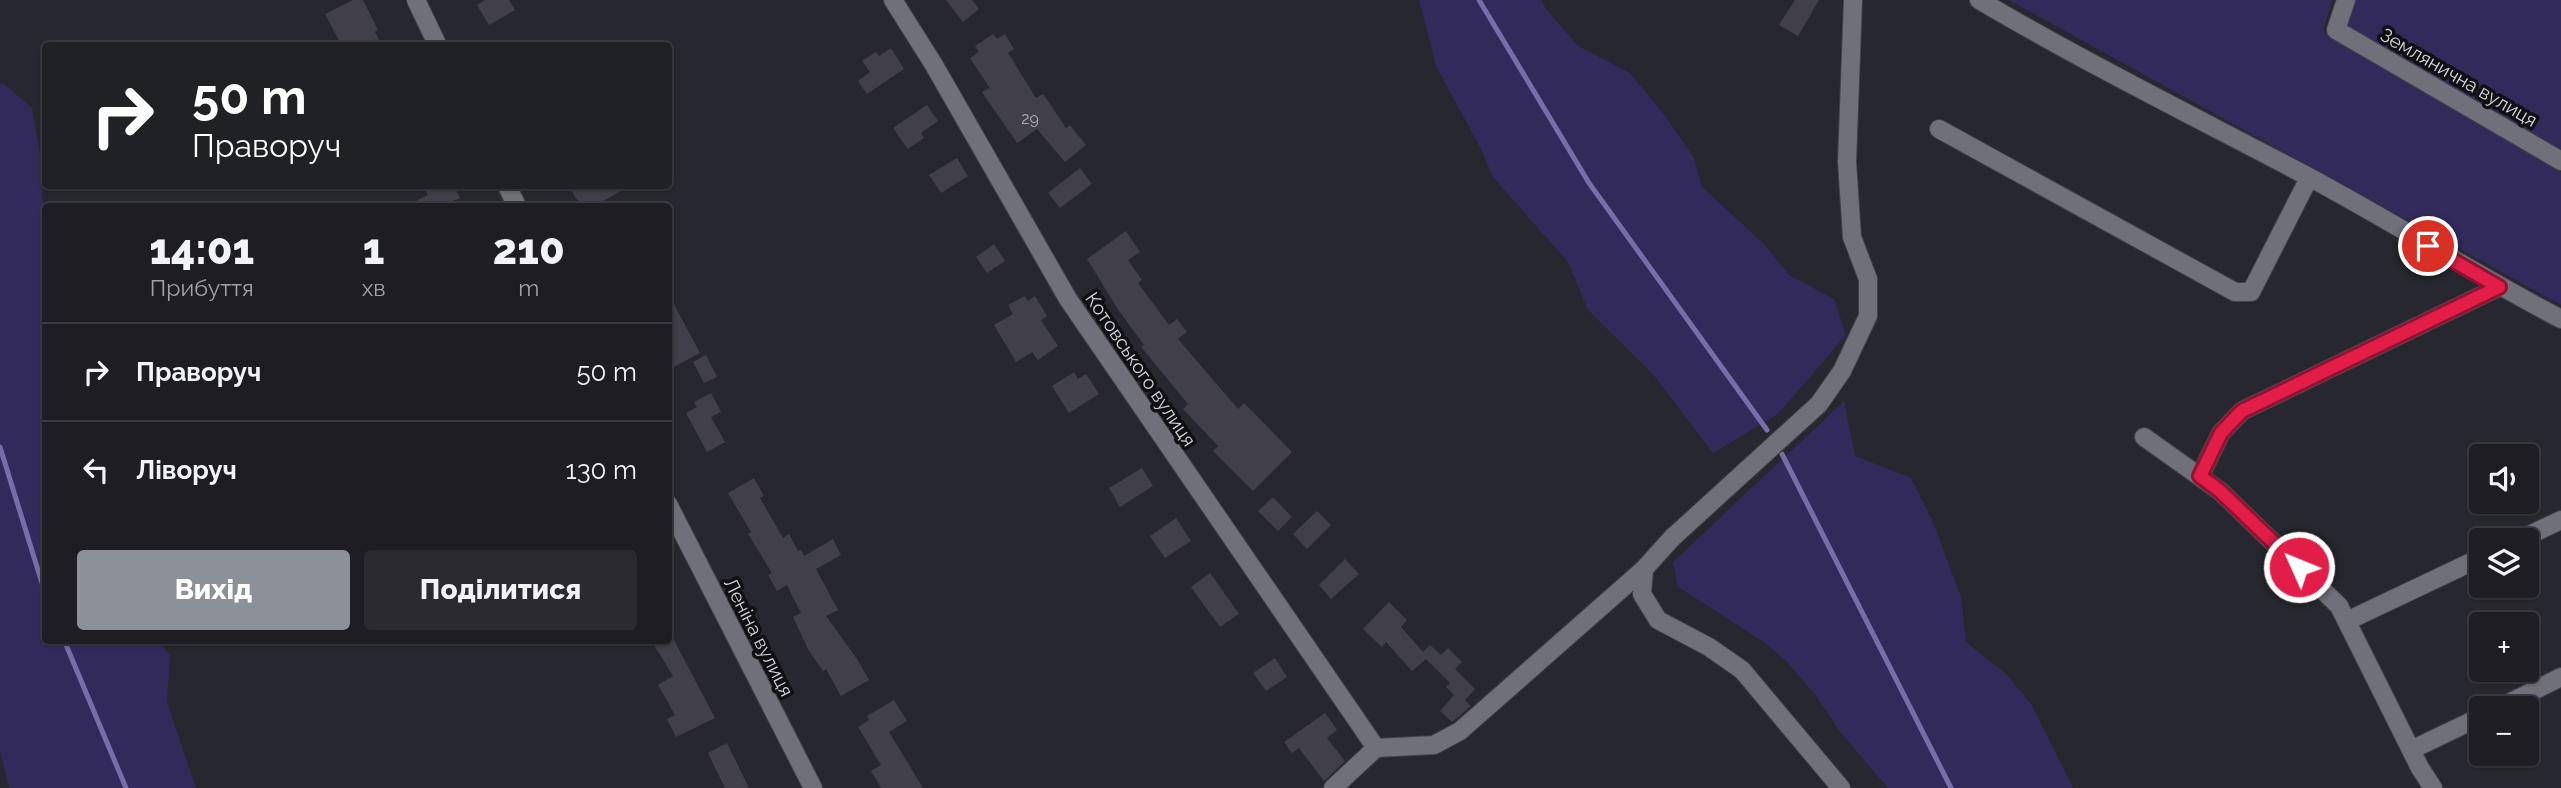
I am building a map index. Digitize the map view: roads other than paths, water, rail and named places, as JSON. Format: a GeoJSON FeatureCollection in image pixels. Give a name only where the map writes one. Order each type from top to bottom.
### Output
{"type":"FeatureCollection","features":[{"type":"Feature","properties":{"kind":"street"},"geometry":{"type":"LineString","coordinates":[[416,0],[436,42]]}},
{"type":"Feature","properties":{"kind":"street","name":"Котовського вулиця"},"geometry":{"type":"LineString","coordinates":[[893,0],[1068,299],[1376,748]]}},
{"type":"Feature","properties":{"kind":"street"},"geometry":{"type":"LineString","coordinates":[[1333,788],[1376,748],[1434,745],[1460,731],[1644,569],[1672,538],[1819,404],[1842,371],[1868,316],[1868,279],[1852,237],[1847,162],[1853,0]]}},
{"type":"Feature","properties":{"kind":"street"},"geometry":{"type":"LineString","coordinates":[[1979,0],[2062,48],[2309,178],[2499,287],[2561,319]]}},
{"type":"Feature","properties":{"kind":"street","name":"Землянична вулиця"},"geometry":{"type":"LineString","coordinates":[[2346,0],[2336,30],[2561,161]]}},
{"type":"Feature","properties":{"kind":"street"},"geometry":{"type":"LineString","coordinates":[[1940,129],[2235,292],[2251,292],[2309,178]]}},
{"type":"Feature","properties":{"kind":"street"},"geometry":{"type":"LineString","coordinates":[[2200,476],[2221,433],[2242,411],[2499,287]]}},
{"type":"Feature","properties":{"kind":"street"},"geometry":{"type":"LineString","coordinates":[[2144,437],[2220,491],[2339,606],[2432,788]]}},
{"type":"Feature","properties":{"kind":"street","name":"Леніна вулиця"},"geometry":{"type":"LineString","coordinates":[[672,512],[813,788]]}},
{"type":"Feature","properties":{"kind":"street"},"geometry":{"type":"LineString","coordinates":[[2539,530],[2561,520]]}},
{"type":"Feature","properties":{"kind":"street"},"geometry":{"type":"LineString","coordinates":[[2347,621],[2469,563]]}},
{"type":"Feature","properties":{"kind":"street"},"geometry":{"type":"LineString","coordinates":[[1644,569],[1642,594],[1658,620],[1709,647],[1742,670],[1840,788]]}},
{"type":"Feature","properties":{"kind":"street"},"geometry":{"type":"LineString","coordinates":[[2523,696],[2561,677]]}},
{"type":"Feature","properties":{"kind":"street"},"geometry":{"type":"LineString","coordinates":[[2411,750],[2469,722]]}},
{"type":"Feature","properties":{"kind":"waterway"},"geometry":{"type":"LineString","coordinates":[[1479,0],[1589,183],[1767,430]]}},
{"type":"Feature","properties":{"kind":"waterway"},"geometry":{"type":"LineString","coordinates":[[0,447],[42,583]]}},
{"type":"Feature","properties":{"kind":"waterway"},"geometry":{"type":"LineString","coordinates":[[1782,454],[1951,788]]}},
{"type":"Feature","properties":{"kind":"waterway"},"geometry":{"type":"LineString","coordinates":[[66,644],[126,788]]}}]}
